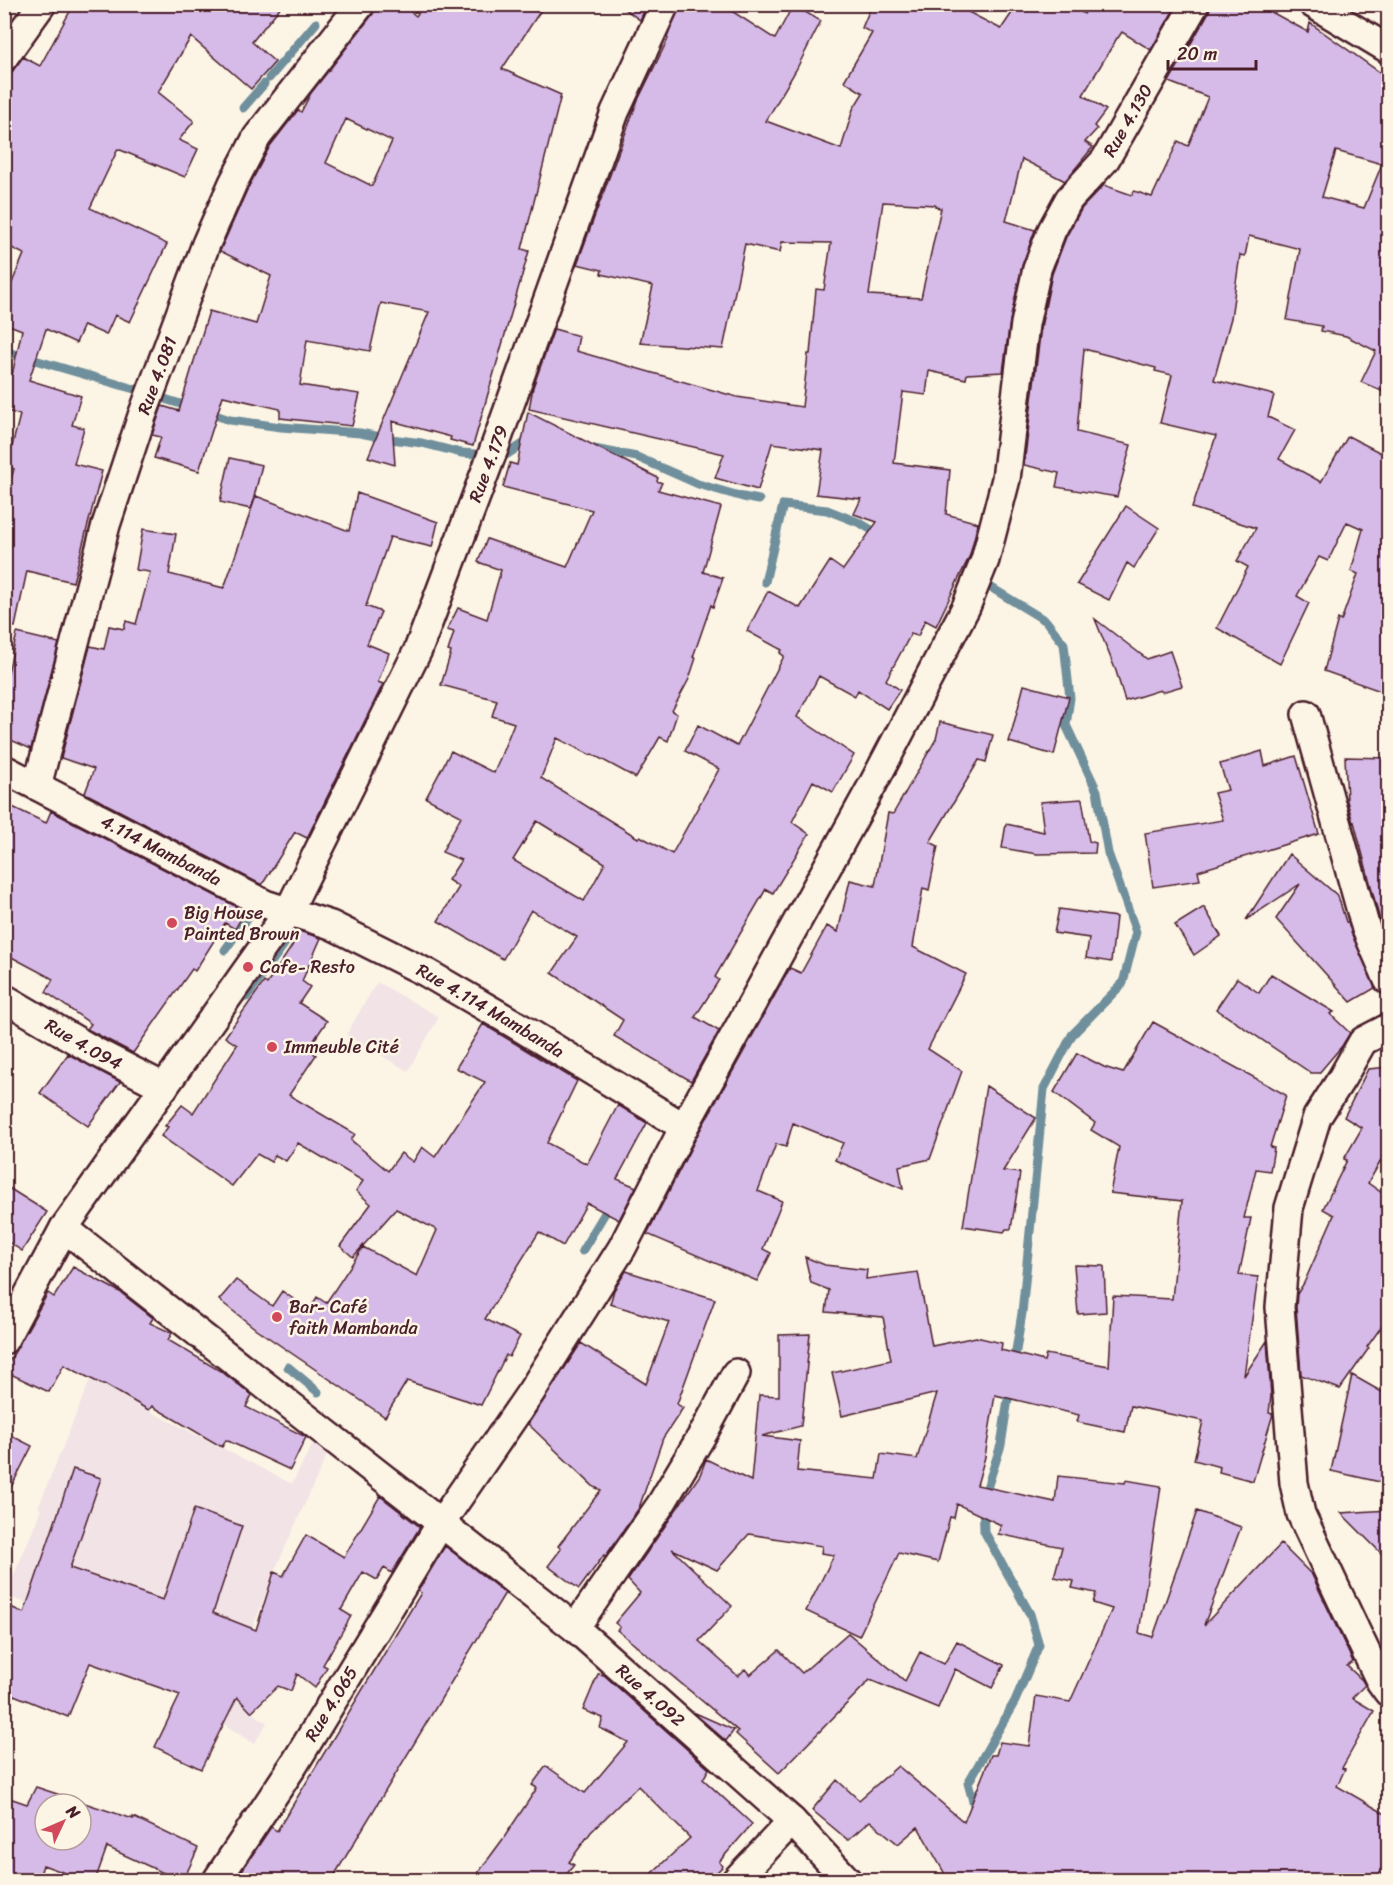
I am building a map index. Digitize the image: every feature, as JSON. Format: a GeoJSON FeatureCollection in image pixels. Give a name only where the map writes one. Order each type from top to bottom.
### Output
{"type":"FeatureCollection","features":[{"type":"Feature","properties":{"kind":"street"},"geometry":{"type":"LineString","coordinates":[[4,57],[42,4]]}},
{"type":"Feature","properties":{"kind":"street","name":"Rue 4.081"},"geometry":{"type":"LineString","coordinates":[[37,786],[106,525],[142,416],[206,244],[232,183],[257,137],[361,4]]}},
{"type":"Feature","properties":{"kind":"street","name":"Rue 4.179"},"geometry":{"type":"LineString","coordinates":[[4,1340],[64,1228],[288,912],[418,650],[494,449],[615,112],[665,4]]}},
{"type":"Feature","properties":{"kind":"street","name":"Rue 4.130"},"geometry":{"type":"LineString","coordinates":[[684,1127],[873,784],[966,607],[986,560],[1006,479],[1025,324],[1037,269],[1052,230],[1070,199],[1105,160],[1195,4]]}},
{"type":"Feature","properties":{"kind":"street"},"geometry":{"type":"LineString","coordinates":[[1313,4],[1389,49]]}},
{"type":"Feature","properties":{"kind":"street"},"geometry":{"type":"LineString","coordinates":[[1306,714],[1366,929],[1389,980]]}},
{"type":"Feature","properties":{"kind":"street","name":"4.114 Mambanda"},"geometry":{"type":"LineString","coordinates":[[4,769],[265,904],[288,912]]}},
{"type":"Feature","properties":{"kind":"street","name":"Rue 4.114 Mambanda"},"geometry":{"type":"LineString","coordinates":[[288,912],[331,925],[428,973],[684,1127]]}},
{"type":"Feature","properties":{"kind":"street","name":"Rue 4.094"},"geometry":{"type":"LineString","coordinates":[[4,998],[96,1052],[164,1087]]}},
{"type":"Feature","properties":{"kind":"street"},"geometry":{"type":"LineString","coordinates":[[1389,1028],[1363,1041],[1317,1117],[1289,1208],[1280,1307],[1294,1483],[1301,1514],[1380,1681],[1389,1692]]}},
{"type":"Feature","properties":{"kind":"street","name":"Rue 4.065"},"geometry":{"type":"LineString","coordinates":[[218,1881],[295,1763],[441,1523],[531,1392],[622,1248],[684,1127]]}},
{"type":"Feature","properties":{"kind":"street","name":"Rue 4.092"},"geometry":{"type":"LineString","coordinates":[[64,1228],[575,1628],[792,1821],[847,1881]]}},
{"type":"Feature","properties":{"kind":"street"},"geometry":{"type":"LineString","coordinates":[[575,1628],[661,1503],[736,1373]]}},
{"type":"Feature","properties":{"kind":"street"},"geometry":{"type":"LineString","coordinates":[[736,1881],[792,1821]]}},
{"type":"Feature","properties":{"kind":"shaded area"},"geometry":{"type":"Polygon","coordinates":[[[377,982],[439,1017],[408,1071],[346,1035],[377,982]]]}},
{"type":"Feature","properties":{"kind":"shaded area"},"geometry":{"type":"Polygon","coordinates":[[[90,1380],[106,1386],[292,1484],[316,1438],[330,1448],[274,1572],[252,1629],[236,1696],[251,1712],[267,1723],[254,1744],[56,1612],[5,1596],[42,1509],[38,1508],[90,1380]]]}},
{"type":"Feature","properties":{"kind":"building"},"geometry":{"type":"Polygon","coordinates":[[[74,4],[283,4],[252,42],[275,62],[251,89],[191,37],[158,92],[194,121],[179,140],[198,149],[185,177],[118,149],[90,208],[167,244],[130,322],[115,315],[106,335],[84,325],[76,343],[46,329],[29,380],[81,396],[72,425],[84,428],[74,464],[102,471],[73,582],[27,571],[15,627],[4,626],[4,503],[14,469],[7,466],[20,415],[4,410],[4,372],[12,375],[22,330],[4,323],[4,302],[24,254],[4,244],[4,85],[23,57],[40,66],[74,4]]]}},
{"type":"Feature","properties":{"kind":"building"},"geometry":{"type":"Polygon","coordinates":[[[376,4],[401,4],[416,16],[425,4],[545,4],[502,69],[561,95],[522,249],[529,251],[473,446],[450,440],[451,437],[392,421],[395,465],[368,457],[429,312],[381,303],[370,351],[307,340],[300,385],[360,394],[352,426],[280,418],[280,409],[223,396],[199,471],[154,458],[161,437],[152,435],[162,406],[179,411],[209,311],[256,324],[271,276],[220,251],[247,190],[270,146],[298,110],[301,112],[311,93],[373,14],[376,4]],[[346,119],[326,163],[372,186],[392,141],[346,119]]]}},
{"type":"Feature","properties":{"kind":"building"},"geometry":{"type":"Polygon","coordinates":[[[618,4],[647,4],[640,20],[618,4]]]}},
{"type":"Feature","properties":{"kind":"building"},"geometry":{"type":"Polygon","coordinates":[[[680,4],[721,4],[775,39],[793,5],[821,21],[766,121],[841,149],[853,109],[863,93],[844,81],[872,33],[862,28],[872,4],[953,4],[1001,29],[1018,4],[1070,4],[1084,14],[1090,4],[1177,4],[1151,50],[1122,32],[1117,38],[1083,95],[1106,110],[1094,126],[1097,129],[1085,142],[1093,147],[1065,181],[1022,159],[1006,221],[1035,230],[1022,266],[1010,321],[1003,372],[967,374],[966,379],[929,371],[926,395],[903,392],[894,463],[950,470],[946,514],[978,523],[970,555],[936,626],[925,620],[918,636],[911,634],[886,680],[900,690],[887,709],[858,690],[855,696],[819,676],[797,717],[854,755],[833,792],[813,781],[792,822],[809,834],[773,893],[766,889],[715,977],[719,980],[695,1017],[719,1031],[691,1081],[614,1036],[623,1020],[552,973],[577,937],[531,910],[503,959],[438,921],[459,887],[448,880],[461,860],[442,852],[461,816],[426,798],[451,751],[494,773],[514,723],[492,716],[497,700],[441,685],[451,652],[448,651],[454,632],[447,630],[458,608],[487,619],[501,570],[478,562],[487,539],[567,567],[592,510],[503,487],[510,463],[517,465],[528,412],[658,478],[657,481],[662,483],[658,490],[721,507],[703,572],[723,578],[693,657],[696,658],[689,679],[672,711],[677,714],[668,741],[660,737],[636,778],[557,738],[541,778],[638,838],[640,836],[672,854],[719,769],[685,751],[698,725],[737,746],[784,656],[780,653],[782,650],[747,631],[768,591],[800,608],[830,561],[843,570],[877,522],[854,514],[861,499],[816,494],[823,450],[772,443],[758,490],[715,478],[724,454],[529,409],[533,387],[554,329],[579,336],[576,351],[737,397],[802,407],[816,289],[824,290],[831,243],[782,242],[780,252],[745,244],[723,349],[640,343],[653,286],[601,274],[602,270],[577,264],[637,102],[680,4]],[[883,202],[869,295],[921,298],[941,208],[935,205],[883,202]],[[537,821],[513,860],[584,901],[605,863],[537,821]]]}},
{"type":"Feature","properties":{"kind":"building"},"geometry":{"type":"Polygon","coordinates":[[[1211,4],[1257,4],[1308,32],[1310,23],[1389,79],[1389,394],[1361,382],[1376,351],[1346,336],[1321,331],[1322,326],[1287,320],[1300,249],[1249,236],[1245,256],[1240,255],[1231,318],[1214,380],[1274,395],[1268,417],[1295,430],[1279,459],[1321,482],[1348,436],[1389,457],[1389,694],[1324,671],[1338,619],[1341,621],[1358,574],[1351,571],[1363,529],[1347,522],[1328,561],[1319,557],[1297,596],[1309,603],[1280,664],[1217,628],[1248,567],[1237,561],[1256,528],[1192,508],[1216,436],[1160,423],[1172,375],[1155,371],[1156,368],[1084,349],[1077,432],[1131,445],[1117,497],[1056,487],[1059,473],[1024,465],[1041,327],[1052,274],[1066,237],[1082,208],[1104,185],[1132,195],[1134,191],[1152,197],[1178,141],[1188,146],[1208,97],[1169,82],[1209,12],[1211,4]],[[1336,151],[1322,197],[1364,208],[1382,164],[1336,151]]]}},
{"type":"Feature","properties":{"kind":"building"},"geometry":{"type":"Polygon","coordinates":[[[230,458],[262,465],[251,509],[220,502],[230,458]]]}},
{"type":"Feature","properties":{"kind":"building"},"geometry":{"type":"Polygon","coordinates":[[[357,493],[438,522],[432,547],[390,537],[366,606],[381,612],[367,644],[389,653],[378,682],[383,684],[307,838],[295,832],[262,885],[85,793],[94,769],[61,758],[90,646],[104,649],[109,626],[124,629],[126,621],[136,624],[150,572],[136,570],[143,529],[176,534],[169,574],[224,588],[256,496],[349,531],[357,493]]]}},
{"type":"Feature","properties":{"kind":"building"},"geometry":{"type":"Polygon","coordinates":[[[1126,506],[1159,528],[1134,568],[1127,563],[1109,600],[1077,584],[1126,506]]]}},
{"type":"Feature","properties":{"kind":"building"},"geometry":{"type":"Polygon","coordinates":[[[1095,619],[1147,659],[1170,651],[1182,686],[1125,701],[1116,671],[1095,619]]]}},
{"type":"Feature","properties":{"kind":"building"},"geometry":{"type":"Polygon","coordinates":[[[17,633],[59,643],[31,749],[4,737],[4,690],[17,633]]]}},
{"type":"Feature","properties":{"kind":"building"},"geometry":{"type":"Polygon","coordinates":[[[1024,685],[1069,697],[1054,755],[1009,742],[1024,685]]]}},
{"type":"Feature","properties":{"kind":"building"},"geometry":{"type":"Polygon","coordinates":[[[940,722],[993,735],[986,762],[979,760],[930,842],[938,846],[929,890],[923,888],[913,947],[966,974],[928,1049],[962,1071],[930,1159],[899,1166],[903,1189],[835,1160],[843,1143],[793,1123],[786,1147],[776,1144],[758,1191],[782,1201],[763,1249],[771,1253],[757,1281],[647,1234],[698,1134],[790,968],[801,973],[827,926],[838,932],[850,880],[875,886],[888,813],[893,814],[936,739],[940,722]]]}},
{"type":"Feature","properties":{"kind":"building"},"geometry":{"type":"Polygon","coordinates":[[[1262,751],[1265,766],[1296,756],[1319,834],[1198,871],[1200,880],[1153,887],[1145,833],[1223,820],[1214,793],[1228,790],[1220,764],[1262,751]]]}},
{"type":"Feature","properties":{"kind":"building"},"geometry":{"type":"Polygon","coordinates":[[[1345,757],[1389,758],[1389,941],[1381,924],[1347,801],[1345,757]]]}},
{"type":"Feature","properties":{"kind":"building"},"geometry":{"type":"Polygon","coordinates":[[[1082,799],[1089,841],[1096,843],[1095,853],[1037,854],[1002,848],[1006,824],[1044,832],[1040,802],[1082,799]]]}},
{"type":"Feature","properties":{"kind":"building"},"geometry":{"type":"Polygon","coordinates":[[[4,803],[46,823],[51,811],[245,911],[235,929],[225,923],[195,971],[192,969],[133,1053],[87,1029],[91,1024],[46,992],[53,979],[4,953],[4,803]]]}},
{"type":"Feature","properties":{"kind":"building"},"geometry":{"type":"Polygon","coordinates":[[[1289,854],[1338,896],[1346,922],[1348,922],[1375,988],[1351,1002],[1276,919],[1300,884],[1246,920],[1289,854]]]}},
{"type":"Feature","properties":{"kind":"building"},"geometry":{"type":"Polygon","coordinates":[[[1204,907],[1221,936],[1194,955],[1175,925],[1204,907]]]}},
{"type":"Feature","properties":{"kind":"building"},"geometry":{"type":"Polygon","coordinates":[[[1059,909],[1116,917],[1111,962],[1086,958],[1089,938],[1054,933],[1059,909]]]}},
{"type":"Feature","properties":{"kind":"building"},"geometry":{"type":"Polygon","coordinates":[[[299,931],[321,938],[302,981],[310,987],[299,1003],[327,1021],[308,1049],[316,1055],[289,1095],[355,1134],[351,1140],[388,1171],[401,1153],[413,1162],[422,1147],[435,1157],[485,1082],[456,1068],[483,1024],[577,1081],[547,1143],[587,1164],[618,1105],[647,1123],[617,1179],[636,1187],[619,1220],[587,1203],[563,1246],[539,1232],[485,1319],[520,1336],[509,1357],[506,1355],[481,1405],[407,1381],[385,1417],[256,1329],[219,1300],[236,1280],[272,1306],[282,1291],[309,1310],[317,1297],[326,1303],[363,1247],[417,1276],[437,1230],[396,1209],[353,1257],[340,1246],[371,1204],[356,1191],[363,1181],[298,1143],[286,1161],[275,1155],[271,1162],[257,1154],[232,1186],[161,1136],[168,1127],[165,1126],[182,1105],[193,1113],[237,1045],[225,1037],[264,982],[267,984],[299,931]]]}},
{"type":"Feature","properties":{"kind":"building"},"geometry":{"type":"Polygon","coordinates":[[[1271,974],[1334,1012],[1330,1014],[1350,1033],[1319,1073],[1311,1073],[1216,1009],[1237,978],[1259,993],[1271,974]]]}},
{"type":"Feature","properties":{"kind":"building"},"geometry":{"type":"Polygon","coordinates":[[[1153,1022],[1286,1095],[1270,1147],[1274,1148],[1270,1171],[1256,1169],[1244,1218],[1251,1218],[1239,1275],[1258,1277],[1244,1376],[1267,1341],[1271,1396],[1269,1413],[1273,1414],[1253,1481],[1219,1472],[1220,1467],[1194,1460],[1203,1421],[1131,1406],[1125,1432],[1077,1422],[1079,1415],[995,1395],[985,1457],[977,1485],[1055,1502],[1058,1476],[1125,1483],[1126,1480],[1161,1486],[1139,1633],[1153,1637],[1197,1511],[1241,1527],[1204,1625],[1281,1544],[1312,1575],[1353,1662],[1347,1666],[1365,1685],[1352,1698],[1374,1711],[1342,1768],[1345,1769],[1337,1786],[1389,1816],[1389,1881],[949,1881],[918,1827],[898,1844],[870,1821],[848,1840],[812,1810],[837,1780],[859,1800],[898,1766],[964,1822],[991,1755],[996,1755],[1000,1742],[1029,1746],[1036,1696],[1070,1702],[1112,1609],[1093,1603],[1096,1593],[1072,1588],[1074,1581],[1054,1577],[1062,1547],[998,1534],[1001,1525],[957,1504],[954,1518],[950,1517],[938,1562],[899,1553],[859,1636],[806,1611],[834,1555],[821,1553],[822,1546],[749,1534],[717,1570],[672,1549],[732,1606],[699,1641],[738,1676],[745,1669],[750,1675],[779,1650],[802,1673],[848,1633],[905,1681],[920,1652],[944,1664],[957,1641],[1004,1665],[992,1688],[955,1669],[938,1708],[870,1680],[779,1773],[736,1734],[738,1731],[617,1630],[620,1627],[615,1623],[640,1593],[628,1580],[700,1475],[706,1459],[751,1481],[759,1395],[779,1396],[779,1335],[810,1334],[801,1426],[762,1436],[800,1441],[797,1471],[877,1479],[881,1454],[917,1459],[937,1393],[842,1416],[832,1373],[891,1360],[883,1317],[826,1312],[829,1290],[811,1283],[805,1257],[825,1265],[867,1270],[866,1279],[918,1272],[932,1346],[976,1337],[1002,1343],[1001,1350],[1044,1361],[1046,1354],[1109,1366],[1113,1296],[1172,1299],[1182,1201],[1110,1193],[1119,1147],[1091,1130],[1095,1123],[1054,1092],[1077,1053],[1104,1067],[1123,1073],[1153,1022]]]}},
{"type":"Feature","properties":{"kind":"building"},"geometry":{"type":"Polygon","coordinates":[[[68,1054],[120,1082],[88,1126],[40,1093],[68,1054]]]}},
{"type":"Feature","properties":{"kind":"building"},"geometry":{"type":"Polygon","coordinates":[[[1389,1067],[1389,1147],[1368,1183],[1389,1198],[1389,1316],[1340,1389],[1301,1375],[1297,1294],[1334,1215],[1323,1209],[1347,1160],[1344,1159],[1362,1128],[1344,1117],[1368,1069],[1389,1067]]]}},
{"type":"Feature","properties":{"kind":"building"},"geometry":{"type":"Polygon","coordinates":[[[986,1086],[1036,1118],[1003,1171],[1020,1173],[1011,1229],[1006,1229],[1004,1232],[963,1226],[986,1086]]]}},
{"type":"Feature","properties":{"kind":"building"},"geometry":{"type":"Polygon","coordinates":[[[4,1185],[47,1212],[22,1251],[4,1239],[4,1185]]]}},
{"type":"Feature","properties":{"kind":"building"},"geometry":{"type":"Polygon","coordinates":[[[1074,1265],[1104,1266],[1106,1312],[1078,1314],[1074,1265]]]}},
{"type":"Feature","properties":{"kind":"building"},"geometry":{"type":"Polygon","coordinates":[[[73,1267],[120,1292],[153,1318],[150,1323],[172,1333],[168,1340],[222,1372],[252,1395],[246,1407],[306,1437],[290,1470],[226,1440],[222,1447],[152,1406],[149,1410],[104,1384],[64,1365],[49,1392],[4,1371],[48,1293],[54,1297],[73,1267]]]}},
{"type":"Feature","properties":{"kind":"building"},"geometry":{"type":"Polygon","coordinates":[[[626,1271],[715,1299],[677,1404],[683,1408],[663,1438],[639,1508],[605,1557],[604,1555],[579,1589],[548,1566],[561,1549],[558,1546],[601,1490],[594,1487],[528,1424],[581,1343],[646,1384],[669,1322],[610,1304],[614,1290],[626,1271]]]}},
{"type":"Feature","properties":{"kind":"building"},"geometry":{"type":"Polygon","coordinates":[[[1352,1375],[1389,1396],[1389,1484],[1331,1471],[1352,1375]]]}},
{"type":"Feature","properties":{"kind":"building"},"geometry":{"type":"Polygon","coordinates":[[[4,1432],[32,1446],[4,1501],[4,1432]]]}},
{"type":"Feature","properties":{"kind":"building"},"geometry":{"type":"Polygon","coordinates":[[[73,1469],[101,1478],[70,1568],[163,1600],[194,1509],[242,1526],[213,1613],[256,1630],[274,1572],[283,1576],[306,1535],[344,1557],[380,1496],[420,1527],[392,1573],[384,1568],[377,1580],[363,1572],[341,1610],[351,1616],[323,1665],[327,1667],[315,1688],[297,1674],[291,1691],[278,1686],[251,1712],[237,1697],[201,1769],[155,1747],[180,1695],[90,1663],[68,1717],[4,1691],[4,1604],[24,1613],[73,1469]]]}},
{"type":"Feature","properties":{"kind":"building"},"geometry":{"type":"Polygon","coordinates":[[[1389,1510],[1389,1561],[1341,1513],[1389,1510]]]}},
{"type":"Feature","properties":{"kind":"building"},"geometry":{"type":"Polygon","coordinates":[[[445,1546],[505,1593],[331,1881],[247,1881],[239,1875],[271,1827],[277,1831],[421,1593],[418,1591],[445,1546]]]}},
{"type":"Feature","properties":{"kind":"building"},"geometry":{"type":"Polygon","coordinates":[[[598,1674],[604,1675],[709,1769],[703,1779],[752,1824],[719,1862],[723,1866],[708,1881],[643,1881],[690,1838],[638,1786],[591,1832],[569,1862],[574,1865],[561,1881],[472,1881],[537,1788],[532,1785],[546,1766],[585,1793],[628,1742],[600,1728],[603,1718],[583,1710],[598,1674]]]}},
{"type":"Feature","properties":{"kind":"building"},"geometry":{"type":"Polygon","coordinates":[[[693,1712],[734,1730],[726,1741],[693,1712]]]}},
{"type":"Feature","properties":{"kind":"building"},"geometry":{"type":"Polygon","coordinates":[[[36,1787],[51,1792],[33,1792],[36,1787]]]}},
{"type":"Feature","properties":{"kind":"building"},"geometry":{"type":"Polygon","coordinates":[[[33,1793],[33,1852],[93,1852],[93,1806],[133,1819],[133,1817],[198,1848],[184,1879],[172,1873],[170,1876],[107,1847],[95,1881],[87,1881],[43,1865],[38,1881],[4,1881],[4,1796],[27,1804],[33,1793]]]}},
{"type":"Feature","properties":{"kind":"waterway"},"geometry":{"type":"LineString","coordinates":[[269,78],[316,23]]}},
{"type":"Feature","properties":{"kind":"waterway"},"geometry":{"type":"LineString","coordinates":[[243,108],[264,84]]}},
{"type":"Feature","properties":{"kind":"waterway"},"geometry":{"type":"LineString","coordinates":[[4,351],[148,393]]}},
{"type":"Feature","properties":{"kind":"waterway"},"geometry":{"type":"LineString","coordinates":[[152,395],[190,407]]}},
{"type":"Feature","properties":{"kind":"waterway"},"geometry":{"type":"LineString","coordinates":[[206,412],[230,420],[281,427],[360,433],[475,454]]}},
{"type":"Feature","properties":{"kind":"waterway"},"geometry":{"type":"LineString","coordinates":[[506,455],[523,444],[533,443]]}},
{"type":"Feature","properties":{"kind":"waterway"},"geometry":{"type":"LineString","coordinates":[[594,449],[637,457],[698,484],[759,500]]}},
{"type":"Feature","properties":{"kind":"waterway"},"geometry":{"type":"LineString","coordinates":[[765,582],[783,505],[827,510],[860,523],[880,535]]}},
{"type":"Feature","properties":{"kind":"waterway"},"geometry":{"type":"LineString","coordinates":[[982,582],[1046,621],[1064,644],[1070,698],[1066,725],[1097,791],[1108,853],[1136,932],[1123,983],[1072,1035],[1044,1089],[1022,1313],[1014,1363]]}},
{"type":"Feature","properties":{"kind":"waterway"},"geometry":{"type":"LineString","coordinates":[[225,950],[255,908],[251,905]]}},
{"type":"Feature","properties":{"kind":"waterway"},"geometry":{"type":"LineString","coordinates":[[246,997],[303,918]]}},
{"type":"Feature","properties":{"kind":"waterway"},"geometry":{"type":"LineString","coordinates":[[582,1251],[611,1203]]}},
{"type":"Feature","properties":{"kind":"waterway"},"geometry":{"type":"LineString","coordinates":[[288,1367],[318,1392]]}},
{"type":"Feature","properties":{"kind":"waterway"},"geometry":{"type":"LineString","coordinates":[[976,1812],[968,1783],[1015,1701],[1039,1645],[1030,1614],[984,1531],[983,1500],[1001,1445],[1010,1386]]}},
{"type":"Feature","properties":{"kind":"place","name":"Big House Painted Brown"},"geometry":{"type":"Point","coordinates":[172,923]}},
{"type":"Feature","properties":{"kind":"place","name":"Cafe- Resto"},"geometry":{"type":"Point","coordinates":[248,967]}},
{"type":"Feature","properties":{"kind":"place","name":"Immeuble Cité"},"geometry":{"type":"Point","coordinates":[272,1047]}},
{"type":"Feature","properties":{"kind":"place","name":"Bar- Café faith Mambanda"},"geometry":{"type":"Point","coordinates":[277,1317]}}]}
